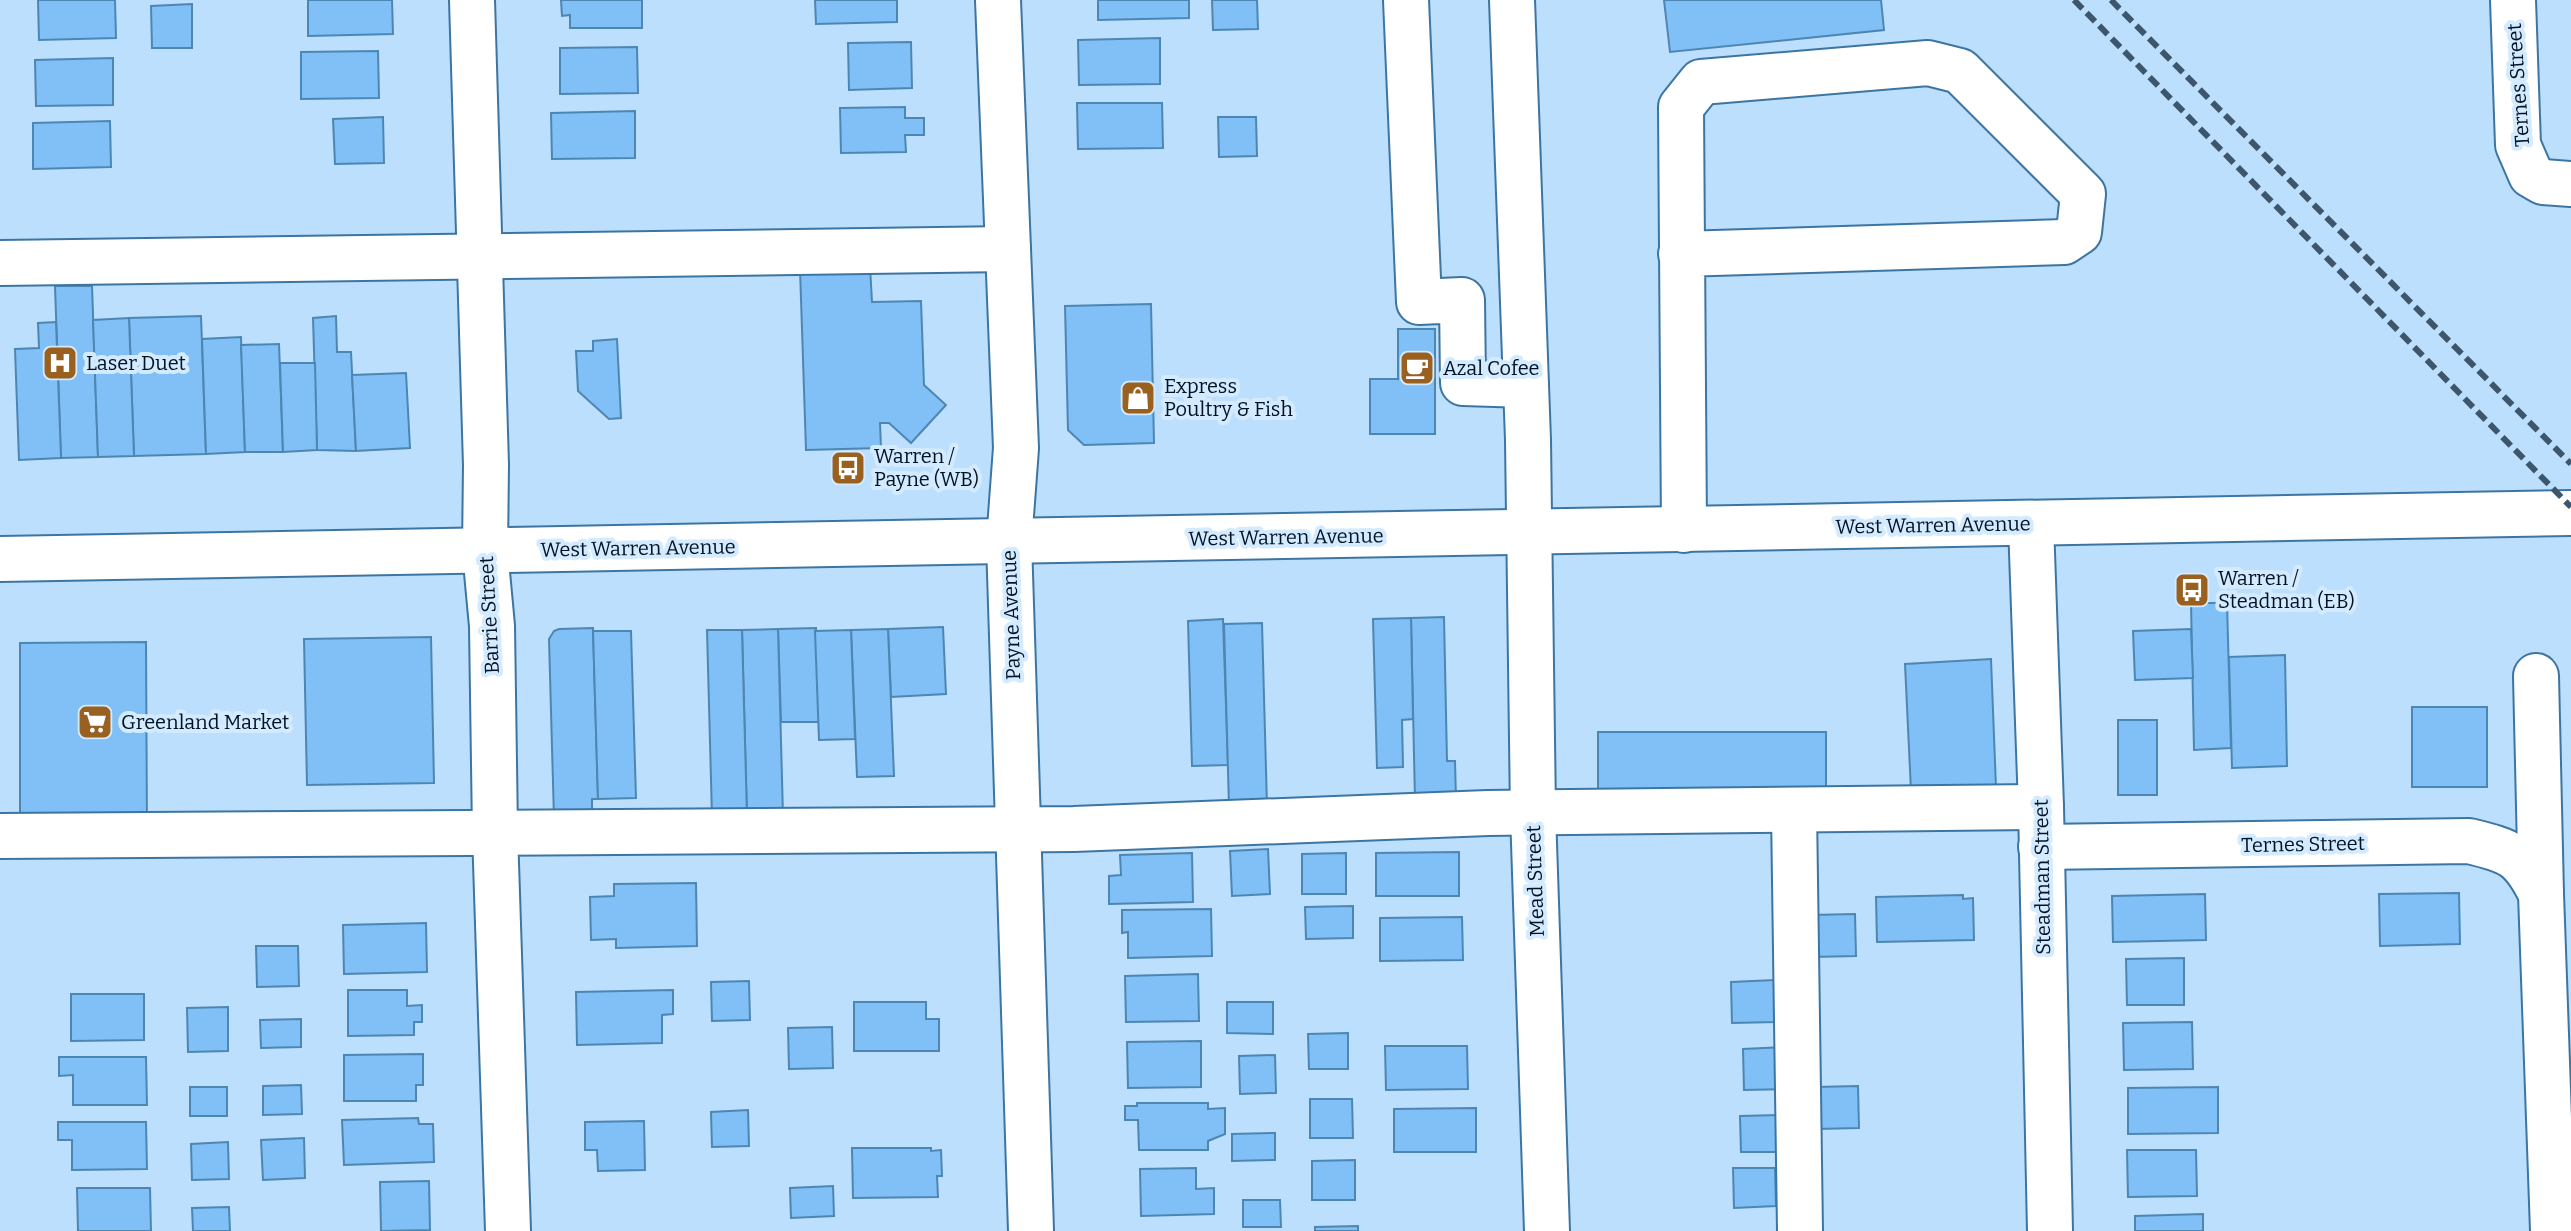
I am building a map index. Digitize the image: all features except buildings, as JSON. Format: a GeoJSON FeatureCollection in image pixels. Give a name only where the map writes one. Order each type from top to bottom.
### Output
{"type":"FeatureCollection","features":[{"type":"Feature","properties":{"kind":"street","name":"Barrie Street"},"geometry":{"type":"LineString","coordinates":[[472,0],[486,465],[485,551],[492,626],[495,832],[508,1231]]}},
{"type":"Feature","properties":{"kind":"street","name":"Payne Avenue"},"geometry":{"type":"LineString","coordinates":[[998,0],[1016,448],[1009,542],[1031,1231]]}},
{"type":"Feature","properties":{"kind":"street"},"geometry":{"type":"LineString","coordinates":[[1406,0],[1419,302],[1462,300],[1463,383],[1526,385]]}},
{"type":"Feature","properties":{"kind":"street","name":"Mead Street"},"geometry":{"type":"LineString","coordinates":[[1512,0],[1526,385],[1533,813],[1547,1231]]}},
{"type":"Feature","properties":{"kind":"street","name":"Ternes Street"},"geometry":{"type":"LineString","coordinates":[[2513,0],[2518,145],[2531,175],[2543,182],[2571,184]]}},
{"type":"Feature","properties":{"kind":"street"},"geometry":{"type":"LineString","coordinates":[[1681,254],[2064,242],[2079,232],[2083,194],[1960,71],[1928,63],[1701,82],[1681,107],[1681,254],[1684,530]]}},
{"type":"Feature","properties":{"kind":"street"},"geometry":{"type":"LineString","coordinates":[[0,263],[1008,249]]}},
{"type":"Feature","properties":{"kind":"street","name":"West Warren Avenue"},"geometry":{"type":"LineString","coordinates":[[0,559],[2571,513]]}},
{"type":"Feature","properties":{"kind":"street","name":"Steadman Street"},"geometry":{"type":"LineString","coordinates":[[2031,524],[2050,1231]]}},
{"type":"Feature","properties":{"kind":"street"},"geometry":{"type":"LineString","coordinates":[[2536,676],[2553,1231]]}},
{"type":"Feature","properties":{"kind":"street"},"geometry":{"type":"LineString","coordinates":[[1794,810],[1800,1231]]}},
{"type":"Feature","properties":{"kind":"street","name":"Ternes Street"},"geometry":{"type":"LineString","coordinates":[[0,836],[1074,829],[1533,813],[1794,810],[2041,827],[2469,841],[2503,849],[2527,867],[2541,894]]}},
{"type":"Feature","properties":{"kind":"railway"},"geometry":{"type":"LineString","coordinates":[[2074,0],[2571,507]]}},
{"type":"Feature","properties":{"kind":"railway"},"geometry":{"type":"LineString","coordinates":[[2111,0],[2571,464]]}},
{"type":"Feature","properties":{"kind":"place","name":"Laser Duet"},"geometry":{"type":"Point","coordinates":[60,363]}},
{"type":"Feature","properties":{"kind":"place","name":"Azal Cofee"},"geometry":{"type":"Point","coordinates":[1417,368]}},
{"type":"Feature","properties":{"kind":"place","name":"Express Poultry & Fish"},"geometry":{"type":"Point","coordinates":[1138,398]}},
{"type":"Feature","properties":{"kind":"place","name":"Warren / Payne (WB)"},"geometry":{"type":"Point","coordinates":[848,468]}},
{"type":"Feature","properties":{"kind":"place","name":"Warren / Steadman (EB)"},"geometry":{"type":"Point","coordinates":[2192,590]}},
{"type":"Feature","properties":{"kind":"place","name":"Greenland Market"},"geometry":{"type":"Point","coordinates":[95,722]}}]}
